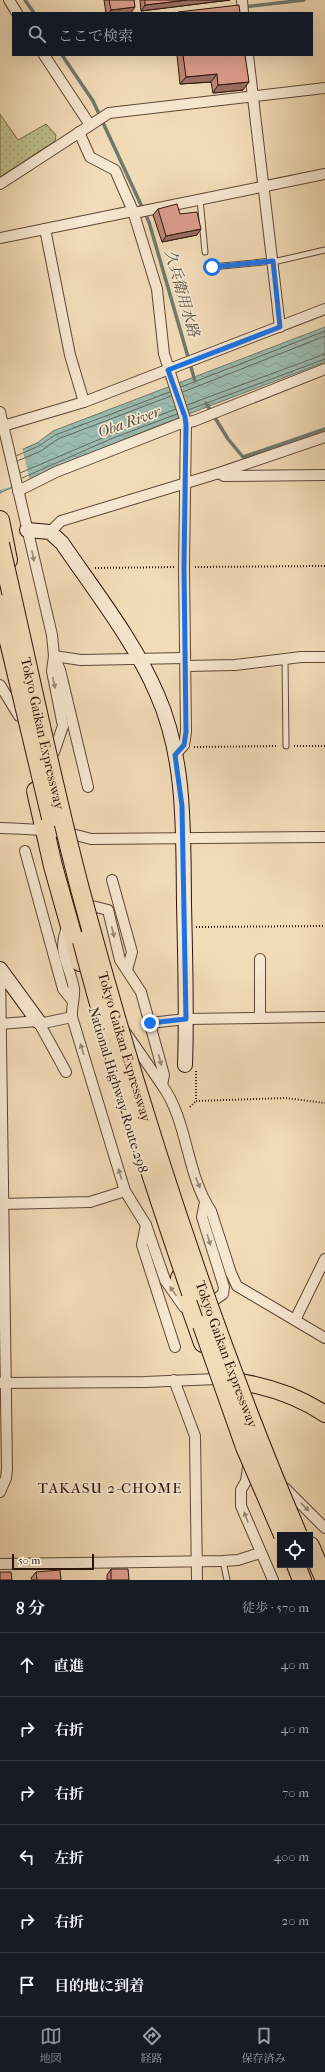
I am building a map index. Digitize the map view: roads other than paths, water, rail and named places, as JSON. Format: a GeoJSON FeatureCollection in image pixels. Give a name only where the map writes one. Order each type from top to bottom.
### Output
{"type":"FeatureCollection","features":[{"type":"Feature","properties":{"kind":"highway","name":"National Highway Route 298"},"geometry":{"type":"LineString","coordinates":[[0,520],[54,752],[92,906],[126,1033],[213,1301],[242,1382],[304,1532]]}},
{"type":"Feature","properties":{"kind":"highway","name":"Tokyo Gaikan Expressway"},"geometry":{"type":"LineString","coordinates":[[0,544],[80,886],[120,1032],[158,1159],[217,1332],[260,1447],[297,1532]]}},
{"type":"Feature","properties":{"kind":"highway","name":"Tokyo Gaikan Expressway"},"geometry":{"type":"LineString","coordinates":[[0,604],[29,729],[107,1035],[146,1164],[245,1447],[282,1532]]}},
{"type":"Feature","properties":{"kind":"highway","name":"National Highway Route 298"},"geometry":{"type":"LineString","coordinates":[[0,628],[44,829],[113,1080],[216,1379],[277,1532]]}},
{"type":"Feature","properties":{"kind":"highway"},"geometry":{"type":"LineString","coordinates":[[313,1553],[325,1580]]}},
{"type":"Feature","properties":{"kind":"highway"},"geometry":{"type":"LineString","coordinates":[[292,1568],[297,1580]]}},
{"type":"Feature","properties":{"kind":"highway"},"geometry":{"type":"LineString","coordinates":[[297,1568],[302,1580]]}},
{"type":"Feature","properties":{"kind":"highway"},"geometry":{"type":"LineString","coordinates":[[312,1568],[317,1580]]}},
{"type":"Feature","properties":{"kind":"main road"},"geometry":{"type":"LineString","coordinates":[[216,1379],[242,1382],[293,1396],[325,1414]]}},
{"type":"Feature","properties":{"kind":"street"},"geometry":{"type":"LineString","coordinates":[[9,0],[16,12]]}},
{"type":"Feature","properties":{"kind":"street"},"geometry":{"type":"LineString","coordinates":[[242,0],[243,12]]}},
{"type":"Feature","properties":{"kind":"street"},"geometry":{"type":"LineString","coordinates":[[45,56],[92,123]]}},
{"type":"Feature","properties":{"kind":"street"},"geometry":{"type":"LineString","coordinates":[[248,56],[280,327]]}},
{"type":"Feature","properties":{"kind":"street"},"geometry":{"type":"LineString","coordinates":[[0,184],[105,115],[325,88]]}},
{"type":"Feature","properties":{"kind":"street"},"geometry":{"type":"LineString","coordinates":[[79,132],[90,157],[115,170],[134,212],[157,289],[164,354],[168,370],[186,420],[184,567],[186,732],[179,750]]}},
{"type":"Feature","properties":{"kind":"street"},"geometry":{"type":"LineString","coordinates":[[0,238],[149,210],[325,174]]}},
{"type":"Feature","properties":{"kind":"street"},"geometry":{"type":"LineString","coordinates":[[45,229],[70,356],[84,402]]}},
{"type":"Feature","properties":{"kind":"street"},"geometry":{"type":"LineString","coordinates":[[3,426],[35,418],[84,402],[325,309]]}},
{"type":"Feature","properties":{"kind":"street"},"geometry":{"type":"LineString","coordinates":[[18,491],[56,472],[186,420],[194,421],[325,369]]}},
{"type":"Feature","properties":{"kind":"street"},"geometry":{"type":"LineString","coordinates":[[0,412],[52,635],[54,656],[52,671],[63,726],[54,752]]}},
{"type":"Feature","properties":{"kind":"street"},"geometry":{"type":"LineString","coordinates":[[50,532],[61,521],[220,473],[325,437]]}},
{"type":"Feature","properties":{"kind":"street"},"geometry":{"type":"LineString","coordinates":[[220,473],[224,476],[325,475]]}},
{"type":"Feature","properties":{"kind":"street"},"geometry":{"type":"LineString","coordinates":[[27,530],[50,532],[62,543],[139,659],[158,695],[179,750],[183,838],[186,1019],[190,1064]]}},
{"type":"Feature","properties":{"kind":"street"},"geometry":{"type":"LineString","coordinates":[[54,656],[81,660],[139,659],[235,665],[325,656]]}},
{"type":"Feature","properties":{"kind":"street"},"geometry":{"type":"LineString","coordinates":[[54,656],[60,670],[88,787]]}},
{"type":"Feature","properties":{"kind":"street"},"geometry":{"type":"LineString","coordinates":[[0,684],[19,716]]}},
{"type":"Feature","properties":{"kind":"street"},"geometry":{"type":"LineString","coordinates":[[0,828],[44,829],[75,834],[90,839],[325,837]]}},
{"type":"Feature","properties":{"kind":"street"},"geometry":{"type":"LineString","coordinates":[[26,851],[63,989],[72,1000]]}},
{"type":"Feature","properties":{"kind":"street"},"geometry":{"type":"LineString","coordinates":[[112,880],[132,952],[127,970]]}},
{"type":"Feature","properties":{"kind":"street"},"geometry":{"type":"LineString","coordinates":[[92,906],[108,910],[120,960],[141,992],[164,1075],[162,1085]]}},
{"type":"Feature","properties":{"kind":"street"},"geometry":{"type":"LineString","coordinates":[[69,923],[63,938],[62,950],[74,990],[72,1000],[72,1017],[125,1191],[146,1225],[165,1280],[196,1323]]}},
{"type":"Feature","properties":{"kind":"street"},"geometry":{"type":"LineString","coordinates":[[260,959],[260,1017]]}},
{"type":"Feature","properties":{"kind":"street"},"geometry":{"type":"LineString","coordinates":[[0,969],[38,1023],[66,1072]]}},
{"type":"Feature","properties":{"kind":"street"},"geometry":{"type":"LineString","coordinates":[[0,969],[3,1383],[7,1474],[0,1492]]}},
{"type":"Feature","properties":{"kind":"street"},"geometry":{"type":"LineString","coordinates":[[150,1023],[186,1019],[325,1016]]}},
{"type":"Feature","properties":{"kind":"street"},"geometry":{"type":"LineString","coordinates":[[0,1024],[38,1023],[72,1017]]}},
{"type":"Feature","properties":{"kind":"street"},"geometry":{"type":"LineString","coordinates":[[126,1033],[171,1097],[192,1168],[205,1202],[211,1211],[231,1273],[237,1286],[325,1338]]}},
{"type":"Feature","properties":{"kind":"street"},"geometry":{"type":"LineString","coordinates":[[2,1204],[90,1202],[125,1191]]}},
{"type":"Feature","properties":{"kind":"street"},"geometry":{"type":"LineString","coordinates":[[205,1202],[202,1217],[224,1287],[223,1294],[213,1301]]}},
{"type":"Feature","properties":{"kind":"street"},"geometry":{"type":"LineString","coordinates":[[146,1225],[142,1245],[175,1347]]}},
{"type":"Feature","properties":{"kind":"street"},"geometry":{"type":"LineString","coordinates":[[296,1320],[325,1260]]}},
{"type":"Feature","properties":{"kind":"street"},"geometry":{"type":"LineString","coordinates":[[3,1383],[216,1379]]}},
{"type":"Feature","properties":{"kind":"street"},"geometry":{"type":"LineString","coordinates":[[174,1380],[195,1436],[197,1580]]}},
{"type":"Feature","properties":{"kind":"street"},"geometry":{"type":"LineString","coordinates":[[249,1461],[246,1481],[241,1490],[241,1506],[260,1553],[273,1580]]}},
{"type":"Feature","properties":{"kind":"street"},"geometry":{"type":"LineString","coordinates":[[285,1488],[325,1528]]}},
{"type":"Feature","properties":{"kind":"street"},"geometry":{"type":"LineString","coordinates":[[0,1564],[223,1561],[238,1560],[260,1553]]}},
{"type":"Feature","properties":{"kind":"lane"},"geometry":{"type":"LineString","coordinates":[[200,199],[204,252]]}},
{"type":"Feature","properties":{"kind":"lane"},"geometry":{"type":"LineString","coordinates":[[212,267],[273,261],[325,250]]}},
{"type":"Feature","properties":{"kind":"lane"},"geometry":{"type":"LineString","coordinates":[[285,660],[286,746]]}},
{"type":"Feature","properties":{"kind":"lane"},"geometry":{"type":"LineString","coordinates":[[223,1561],[227,1580]]}},
{"type":"Feature","properties":{"kind":"water","name":"Oba River"},"geometry":{"type":"Polygon","coordinates":[[[325,327],[325,362],[80,457],[0,493],[0,459],[37,443],[53,431],[325,327]]]}},
{"type":"Feature","properties":{"kind":"waterway","name":"久兵衛用水路"},"geometry":{"type":"LineString","coordinates":[[25,0],[33,12]]}},
{"type":"Feature","properties":{"kind":"waterway"},"geometry":{"type":"LineString","coordinates":[[244,7],[304,0]]}},
{"type":"Feature","properties":{"kind":"waterway","name":"久兵衛用水路"},"geometry":{"type":"LineString","coordinates":[[63,56],[93,101],[149,222],[195,381]]}},
{"type":"Feature","properties":{"kind":"waterway","name":"久兵衛用水路"},"geometry":{"type":"LineString","coordinates":[[206,403],[228,439],[243,457],[325,429]]}},
{"type":"Feature","properties":{"kind":"district","name":"TAKASU 2-CHOME"},"geometry":{"type":"Point","coordinates":[110,1488]}}]}
